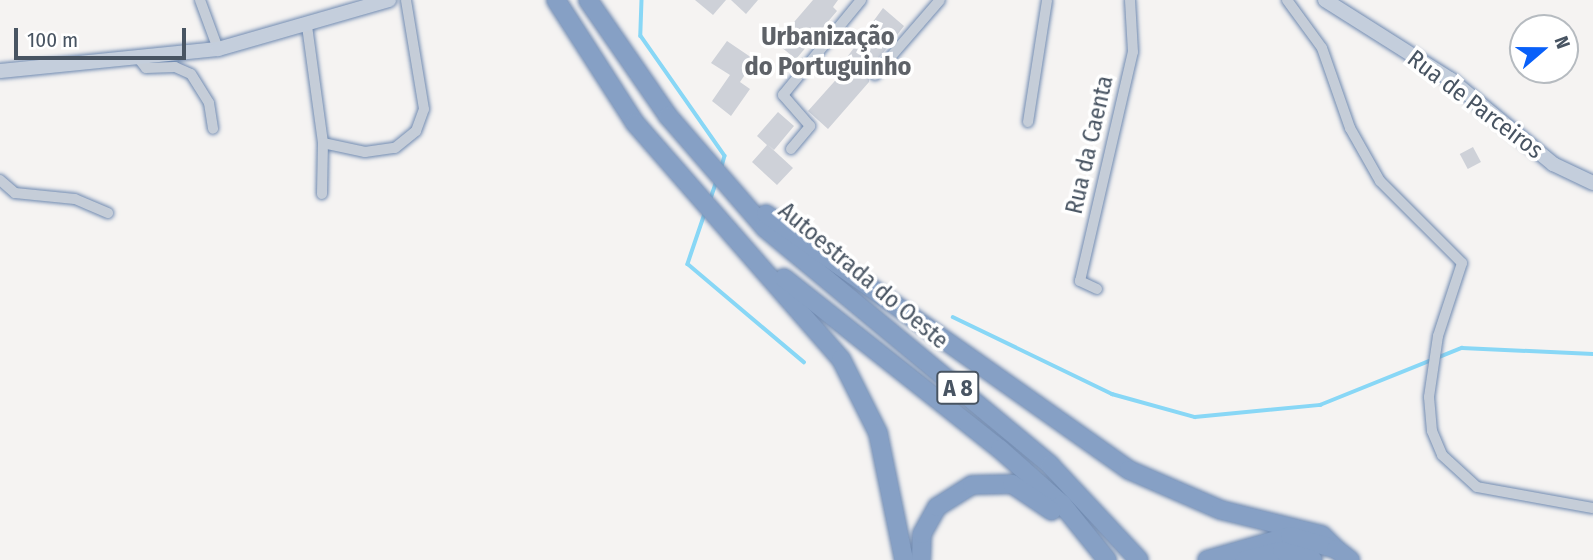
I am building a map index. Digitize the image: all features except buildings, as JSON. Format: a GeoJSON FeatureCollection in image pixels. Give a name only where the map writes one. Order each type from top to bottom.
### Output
{"type":"FeatureCollection","features":[{"type":"Feature","properties":{"kind":"highway","name":"A 8"},"geometry":{"type":"LineString","coordinates":[[556,0],[635,123],[746,247],[1000,449],[1084,531],[1107,560]]}},
{"type":"Feature","properties":{"kind":"highway","name":"Autoestrada do Oeste"},"geometry":{"type":"LineString","coordinates":[[587,0],[668,117],[727,184],[769,224],[1050,465],[1139,560]]}},
{"type":"Feature","properties":{"kind":"highway"},"geometry":{"type":"LineString","coordinates":[[769,224],[1129,470],[1221,510],[1322,535],[1343,555]]}},
{"type":"Feature","properties":{"kind":"highway"},"geometry":{"type":"LineString","coordinates":[[746,247],[829,341],[860,391],[884,454],[904,560]]}},
{"type":"Feature","properties":{"kind":"highway"},"geometry":{"type":"LineString","coordinates":[[921,560],[922,534],[937,507],[984,482],[1026,490],[1071,528],[1084,531]]}},
{"type":"Feature","properties":{"kind":"highway"},"geometry":{"type":"LineString","coordinates":[[1207,560],[1290,536],[1343,555]]}},
{"type":"Feature","properties":{"kind":"highway"},"geometry":{"type":"LineString","coordinates":[[1245,560],[1282,551],[1308,558]]}},
{"type":"Feature","properties":{"kind":"highway"},"geometry":{"type":"LineString","coordinates":[[1281,560],[1308,558]]}},
{"type":"Feature","properties":{"kind":"street"},"geometry":{"type":"LineString","coordinates":[[200,0],[218,49]]}},
{"type":"Feature","properties":{"kind":"street"},"geometry":{"type":"LineString","coordinates":[[0,71],[218,49],[307,26],[362,4],[389,0]]}},
{"type":"Feature","properties":{"kind":"street"},"geometry":{"type":"LineString","coordinates":[[323,143],[365,152],[395,148],[416,131],[424,96],[406,0]]}},
{"type":"Feature","properties":{"kind":"street"},"geometry":{"type":"LineString","coordinates":[[790,149],[810,126],[783,95],[860,0]]}},
{"type":"Feature","properties":{"kind":"street"},"geometry":{"type":"LineString","coordinates":[[875,75],[940,0]]}},
{"type":"Feature","properties":{"kind":"street"},"geometry":{"type":"LineString","coordinates":[[1028,122],[1047,0]]}},
{"type":"Feature","properties":{"kind":"street","name":"Rua da Caenta"},"geometry":{"type":"LineString","coordinates":[[1097,289],[1080,281],[1133,52],[1130,0]]}},
{"type":"Feature","properties":{"kind":"street"},"geometry":{"type":"LineString","coordinates":[[1287,0],[1322,48],[1350,128],[1380,181],[1462,263],[1436,352],[1432,431],[1466,482],[1593,508]]}},
{"type":"Feature","properties":{"kind":"street","name":"Rua de Parceiros"},"geometry":{"type":"LineString","coordinates":[[1325,0],[1450,79],[1553,164],[1593,183]]}},
{"type":"Feature","properties":{"kind":"street"},"geometry":{"type":"LineString","coordinates":[[307,26],[323,143],[322,194]]}},
{"type":"Feature","properties":{"kind":"street"},"geometry":{"type":"LineString","coordinates":[[139,59],[146,68],[175,67],[191,74],[209,103],[213,129]]}},
{"type":"Feature","properties":{"kind":"street"},"geometry":{"type":"LineString","coordinates":[[0,180],[15,193],[75,199],[108,213]]}},
{"type":"Feature","properties":{"kind":"waterway"},"geometry":{"type":"LineString","coordinates":[[642,0],[641,36],[725,156],[721,170]]}},
{"type":"Feature","properties":{"kind":"waterway"},"geometry":{"type":"LineString","coordinates":[[710,200],[717,180]]}},
{"type":"Feature","properties":{"kind":"waterway"},"geometry":{"type":"LineString","coordinates":[[705,214],[688,264],[804,362]]}},
{"type":"Feature","properties":{"kind":"waterway"},"geometry":{"type":"LineString","coordinates":[[953,317],[1112,394],[1195,417],[1320,405],[1462,348],[1593,354]]}},
{"type":"Feature","properties":{"kind":"district","name":"Urbanização do Portuguinho"},"geometry":{"type":"Point","coordinates":[828,52]}}]}
